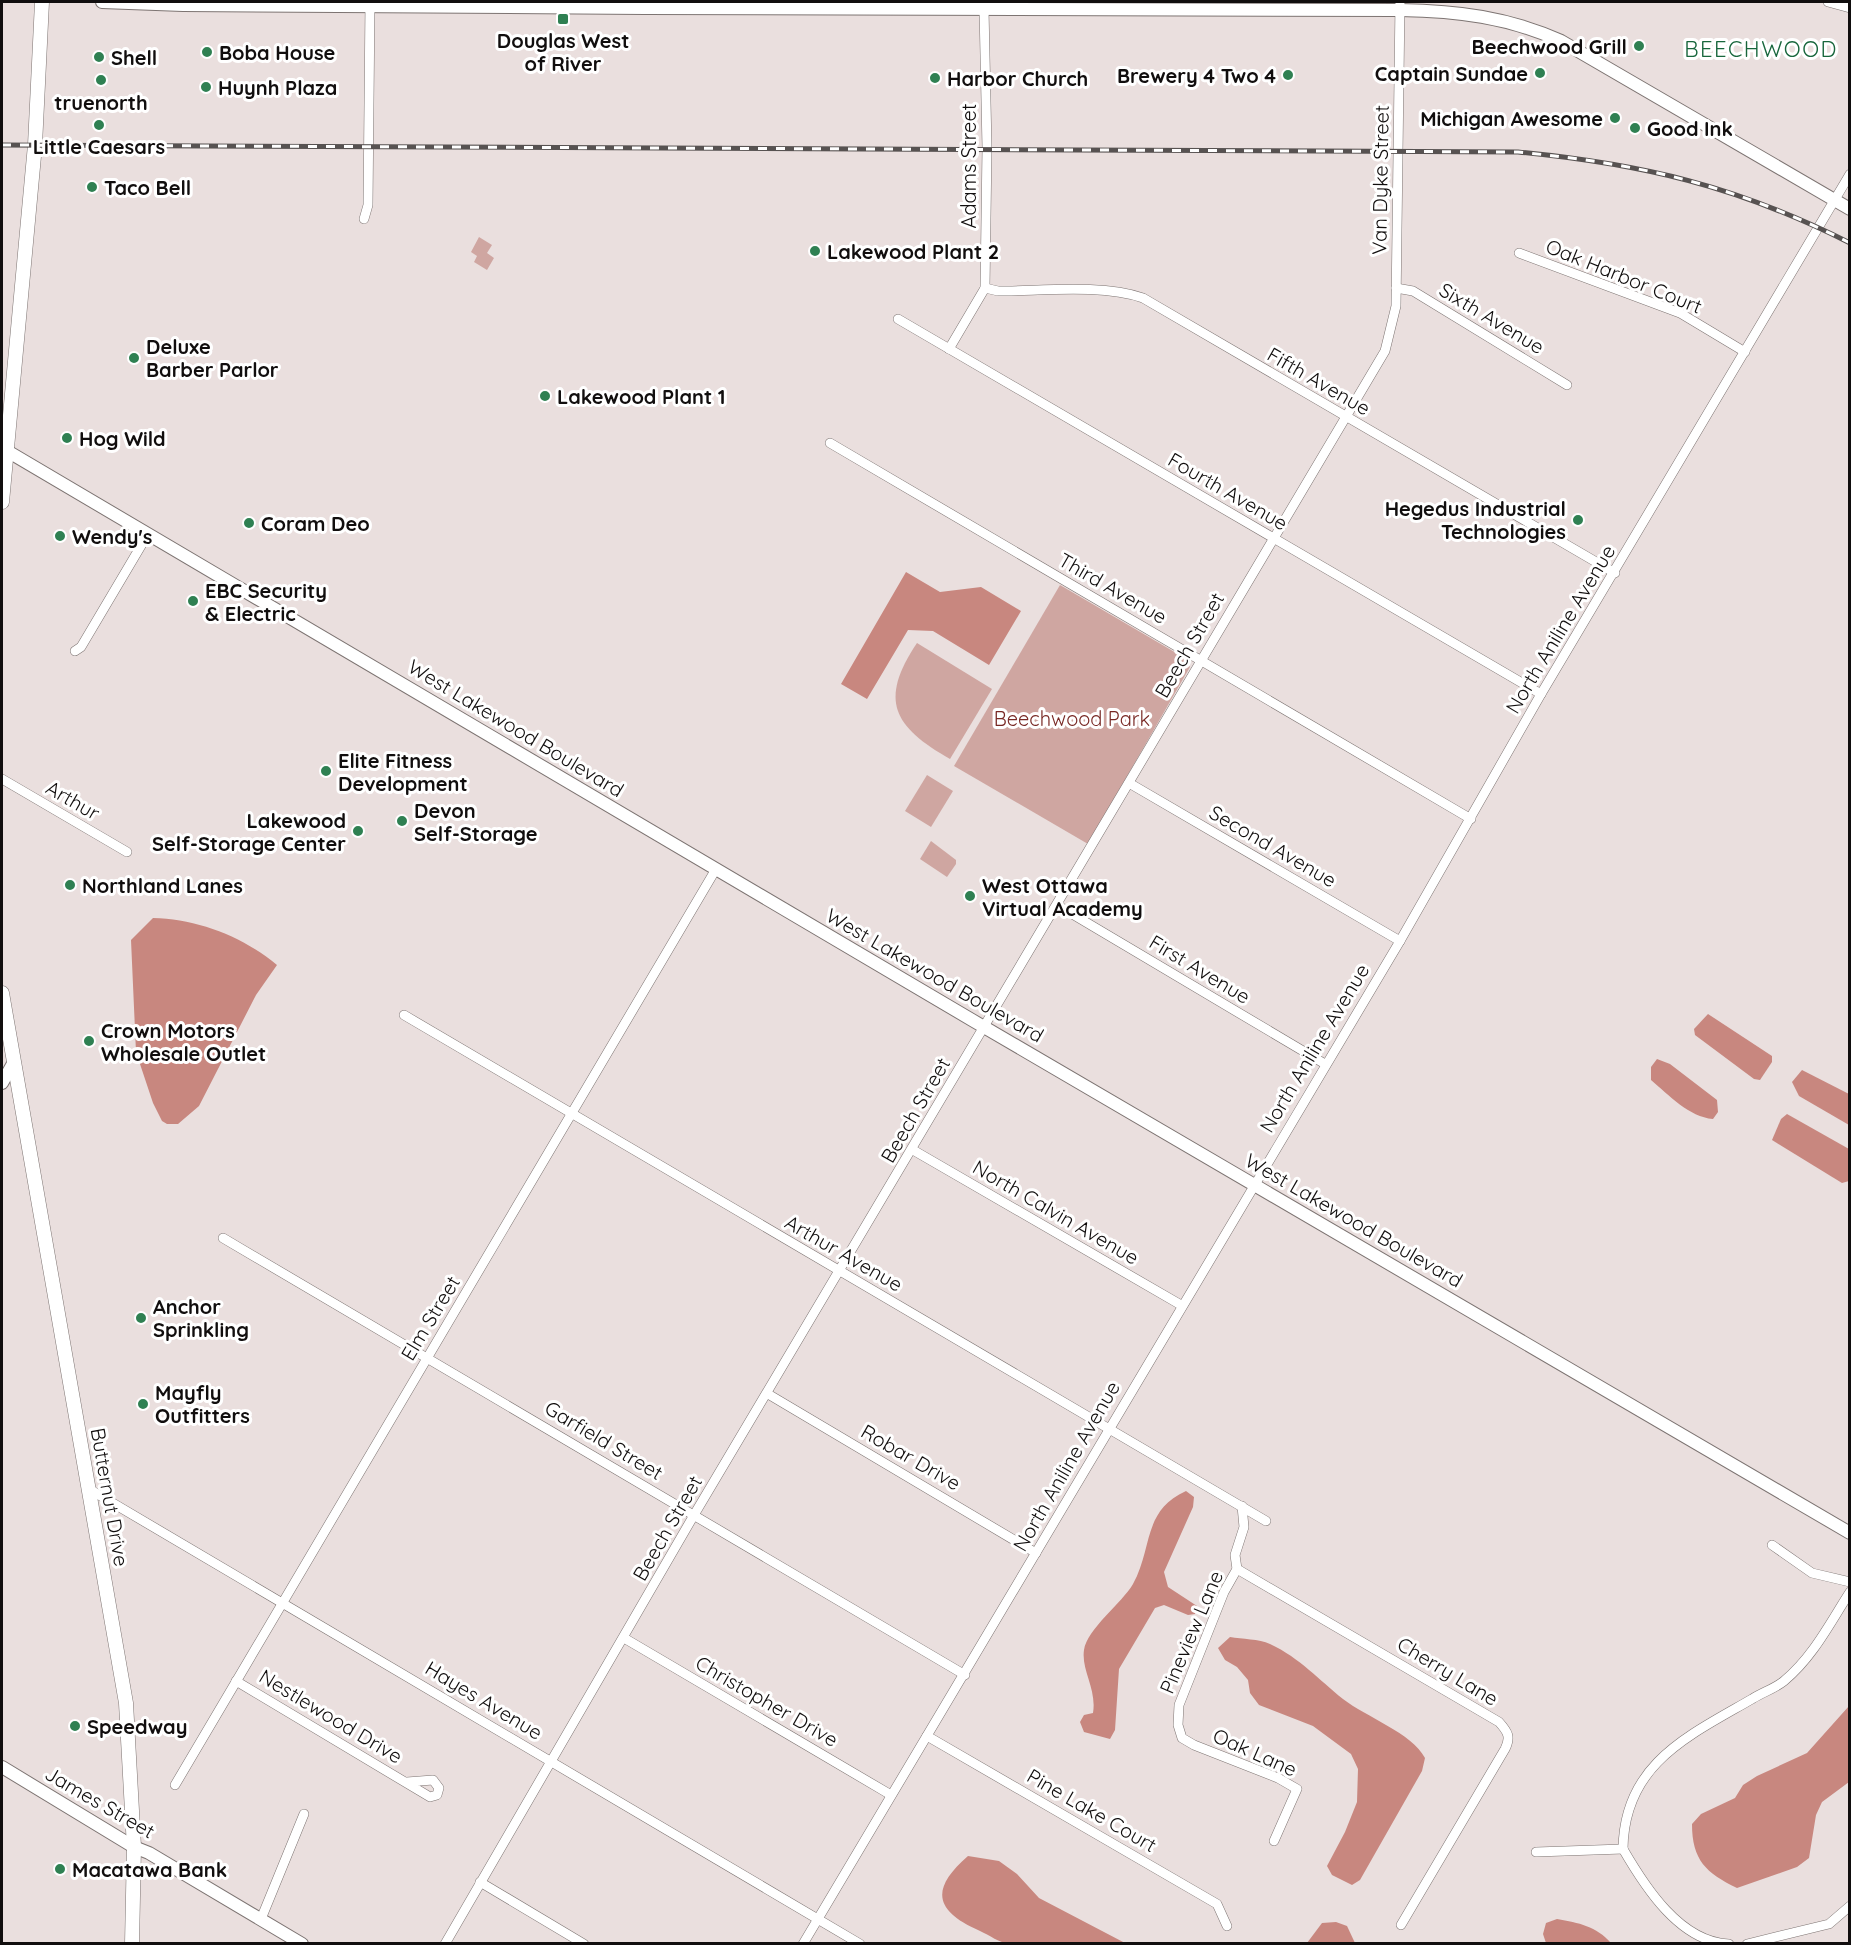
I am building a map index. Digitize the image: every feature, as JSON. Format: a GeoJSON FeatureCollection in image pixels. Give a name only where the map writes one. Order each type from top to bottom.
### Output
{"type":"FeatureCollection","features":[{"type":"Feature","properties":{"kind":"main road"},"geometry":{"type":"LineString","coordinates":[[2,502],[4,449],[35,145],[42,2]]}},
{"type":"Feature","properties":{"kind":"main road","name":"Butternut Drive"},"geometry":{"type":"LineString","coordinates":[[2,993],[3,1013],[14,1062],[126,1703],[134,1847],[132,1944]]}},
{"type":"Feature","properties":{"kind":"street"},"geometry":{"type":"LineString","coordinates":[[102,2],[183,5],[783,5],[984,9],[1194,5],[1400,6],[1473,14],[1504,20],[1544,33],[1580,51],[1850,209]]}},
{"type":"Feature","properties":{"kind":"street"},"geometry":{"type":"LineString","coordinates":[[1828,2],[1850,8]]}},
{"type":"Feature","properties":{"kind":"street"},"geometry":{"type":"LineString","coordinates":[[364,219],[368,205],[370,4]]}},
{"type":"Feature","properties":{"kind":"street","name":"Van Dyke Street"},"geometry":{"type":"LineString","coordinates":[[1396,288],[1400,6]]}},
{"type":"Feature","properties":{"kind":"street","name":"Adams Street"},"geometry":{"type":"LineString","coordinates":[[949,349],[985,288],[987,148],[984,9]]}},
{"type":"Feature","properties":{"kind":"street","name":"North Aniline Avenue"},"geometry":{"type":"LineString","coordinates":[[803,1944],[1181,1305],[1400,941],[1541,694],[1615,573],[1845,181]]}},
{"type":"Feature","properties":{"kind":"street","name":"Oak Harbor Court"},"geometry":{"type":"LineString","coordinates":[[1519,253],[1680,313],[1745,352]]}},
{"type":"Feature","properties":{"kind":"street","name":"Fifth Avenue"},"geometry":{"type":"LineString","coordinates":[[985,288],[999,291],[1099,291],[1131,294],[1143,298],[1615,573]]}},
{"type":"Feature","properties":{"kind":"street","name":"Sixth Avenue"},"geometry":{"type":"LineString","coordinates":[[1396,288],[1413,291],[1567,385]]}},
{"type":"Feature","properties":{"kind":"street","name":"Beech Street"},"geometry":{"type":"LineString","coordinates":[[445,1944],[694,1515],[1202,661],[1272,537],[1385,351],[1393,327],[1396,288]]}},
{"type":"Feature","properties":{"kind":"street","name":"Fourth Avenue"},"geometry":{"type":"LineString","coordinates":[[898,319],[1541,694]]}},
{"type":"Feature","properties":{"kind":"street","name":"Third Avenue"},"geometry":{"type":"LineString","coordinates":[[830,443],[1471,819]]}},
{"type":"Feature","properties":{"kind":"street","name":"West Lakewood Boulevard"},"geometry":{"type":"LineString","coordinates":[[4,449],[984,1027],[1255,1183],[1850,1533]]}},
{"type":"Feature","properties":{"kind":"street"},"geometry":{"type":"LineString","coordinates":[[75,651],[81,647],[148,534]]}},
{"type":"Feature","properties":{"kind":"street","name":"Arthur"},"geometry":{"type":"LineString","coordinates":[[2,779],[127,852]]}},
{"type":"Feature","properties":{"kind":"street","name":"Second Avenue"},"geometry":{"type":"LineString","coordinates":[[1129,783],[1400,941]]}},
{"type":"Feature","properties":{"kind":"street","name":"Elm Street"},"geometry":{"type":"LineString","coordinates":[[175,1785],[716,869]]}},
{"type":"Feature","properties":{"kind":"street","name":"First Avenue"},"geometry":{"type":"LineString","coordinates":[[1057,905],[1325,1064]]}},
{"type":"Feature","properties":{"kind":"street","name":"Arthur Avenue"},"geometry":{"type":"LineString","coordinates":[[404,1015],[1266,1521]]}},
{"type":"Feature","properties":{"kind":"street"},"geometry":{"type":"LineString","coordinates":[[2,1083],[14,1062]]}},
{"type":"Feature","properties":{"kind":"street","name":"North Calvin Avenue"},"geometry":{"type":"LineString","coordinates":[[913,1150],[1181,1305]]}},
{"type":"Feature","properties":{"kind":"street","name":"Garfield Street"},"geometry":{"type":"LineString","coordinates":[[223,1238],[964,1675]]}},
{"type":"Feature","properties":{"kind":"street","name":"Robar Drive"},"geometry":{"type":"LineString","coordinates":[[768,1394],[1036,1553]]}},
{"type":"Feature","properties":{"kind":"street","name":"Hayes Avenue"},"geometry":{"type":"LineString","coordinates":[[89,1488],[860,1944]]}},
{"type":"Feature","properties":{"kind":"street","name":"Pineview Lane"},"geometry":{"type":"LineString","coordinates":[[1182,1738],[1178,1725],[1182,1694],[1224,1592],[1237,1569],[1235,1555],[1244,1527],[1242,1506]]}},
{"type":"Feature","properties":{"kind":"street"},"geometry":{"type":"LineString","coordinates":[[1772,1545],[1812,1573],[1850,1582]]}},
{"type":"Feature","properties":{"kind":"street","name":"Cherry Lane"},"geometry":{"type":"LineString","coordinates":[[1237,1569],[1499,1722],[1508,1732],[1509,1741],[1505,1749],[1401,1925]]}},
{"type":"Feature","properties":{"kind":"street"},"geometry":{"type":"LineString","coordinates":[[1729,1944],[1705,1940],[1685,1927],[1643,1882],[1623,1849],[1623,1824],[1631,1799],[1655,1765],[1683,1738],[1772,1690],[1793,1673],[1817,1645],[1850,1592]]}},
{"type":"Feature","properties":{"kind":"street","name":"Christopher Drive"},"geometry":{"type":"LineString","coordinates":[[624,1638],[891,1795]]}},
{"type":"Feature","properties":{"kind":"street","name":"Nestlewood Drive"},"geometry":{"type":"LineString","coordinates":[[236,1681],[407,1782]]}},
{"type":"Feature","properties":{"kind":"street","name":"Pine Lake Court"},"geometry":{"type":"LineString","coordinates":[[927,1736],[1217,1904],[1227,1926]]}},
{"type":"Feature","properties":{"kind":"street","name":"Oak Lane"},"geometry":{"type":"LineString","coordinates":[[1182,1738],[1297,1789],[1274,1841]]}},
{"type":"Feature","properties":{"kind":"street","name":"James Street"},"geometry":{"type":"LineString","coordinates":[[2,1767],[134,1847],[149,1853],[302,1944]]}},
{"type":"Feature","properties":{"kind":"street"},"geometry":{"type":"LineString","coordinates":[[261,1919],[304,1814]]}},
{"type":"Feature","properties":{"kind":"street"},"geometry":{"type":"LineString","coordinates":[[1536,1852],[1623,1849]]}},
{"type":"Feature","properties":{"kind":"street"},"geometry":{"type":"LineString","coordinates":[[480,1882],[584,1944]]}},
{"type":"Feature","properties":{"kind":"street"},"geometry":{"type":"LineString","coordinates":[[1747,1944],[1829,1924],[1850,1906]]}},
{"type":"Feature","properties":{"kind":"green space"},"geometry":{"type":"Polygon","coordinates":[[[479,237],[492,245],[487,253],[494,258],[487,270],[474,262],[477,256],[471,252],[479,237]]]}},
{"type":"Feature","properties":{"kind":"green space","name":"Beechwood Park"},"geometry":{"type":"Polygon","coordinates":[[[1060,585],[1183,657],[1190,667],[1088,844],[954,766],[1060,585]]]}},
{"type":"Feature","properties":{"kind":"green space"},"geometry":{"type":"Polygon","coordinates":[[[917,643],[992,689],[950,759],[916,736],[905,724],[898,711],[896,697],[898,681],[917,643]]]}},
{"type":"Feature","properties":{"kind":"green space"},"geometry":{"type":"Polygon","coordinates":[[[927,775],[953,791],[931,827],[905,811],[927,775]]]}},
{"type":"Feature","properties":{"kind":"green space"},"geometry":{"type":"Polygon","coordinates":[[[931,841],[956,860],[956,864],[947,877],[920,859],[931,841]]]}},
{"type":"Feature","properties":{"kind":"shaded area"},"geometry":{"type":"Polygon","coordinates":[[[906,572],[940,592],[981,587],[1021,611],[989,665],[933,631],[908,630],[867,699],[841,684],[906,572]]]}},
{"type":"Feature","properties":{"kind":"shaded area"},"geometry":{"type":"Polygon","coordinates":[[[153,918],[186,922],[218,931],[249,946],[277,965],[256,995],[199,1106],[178,1124],[167,1124],[162,1121],[153,1103],[136,1052],[131,940],[153,918]]]}},
{"type":"Feature","properties":{"kind":"shaded area"},"geometry":{"type":"Polygon","coordinates":[[[1708,1014],[1772,1056],[1772,1062],[1760,1080],[1754,1079],[1695,1035],[1694,1029],[1708,1014]]]}},
{"type":"Feature","properties":{"kind":"shaded area"},"geometry":{"type":"Polygon","coordinates":[[[1657,1059],[1670,1064],[1717,1100],[1718,1112],[1713,1119],[1688,1110],[1651,1080],[1651,1067],[1657,1059]]]}},
{"type":"Feature","properties":{"kind":"shaded area"},"geometry":{"type":"Polygon","coordinates":[[[1802,1070],[1849,1094],[1849,1125],[1799,1096],[1792,1082],[1802,1070]]]}},
{"type":"Feature","properties":{"kind":"shaded area"},"geometry":{"type":"Polygon","coordinates":[[[1787,1114],[1849,1149],[1849,1181],[1842,1183],[1772,1140],[1781,1119],[1787,1114]]]}},
{"type":"Feature","properties":{"kind":"shaded area"},"geometry":{"type":"Polygon","coordinates":[[[1186,1491],[1194,1497],[1193,1507],[1164,1572],[1168,1587],[1197,1606],[1195,1614],[1188,1615],[1164,1605],[1155,1608],[1119,1669],[1115,1730],[1110,1739],[1084,1732],[1080,1722],[1084,1715],[1093,1713],[1094,1704],[1084,1657],[1087,1642],[1098,1625],[1133,1584],[1155,1520],[1162,1509],[1172,1499],[1186,1491]]]}},
{"type":"Feature","properties":{"kind":"shaded area"},"geometry":{"type":"Polygon","coordinates":[[[1230,1637],[1261,1641],[1281,1650],[1343,1699],[1410,1741],[1425,1758],[1422,1771],[1360,1880],[1352,1885],[1332,1875],[1327,1866],[1345,1832],[1357,1802],[1358,1769],[1351,1754],[1313,1726],[1259,1705],[1250,1693],[1248,1680],[1237,1667],[1225,1660],[1218,1648],[1230,1637]]]}},
{"type":"Feature","properties":{"kind":"shaded area"},"geometry":{"type":"Polygon","coordinates":[[[1849,1706],[1849,1782],[1822,1802],[1816,1815],[1809,1858],[1797,1867],[1737,1888],[1709,1871],[1698,1856],[1692,1824],[1701,1814],[1735,1798],[1743,1785],[1757,1776],[1807,1753],[1849,1706]]]}},
{"type":"Feature","properties":{"kind":"shaded area"},"geometry":{"type":"Polygon","coordinates":[[[968,1856],[999,1861],[1017,1874],[1039,1898],[1125,1943],[1009,1944],[998,1941],[965,1923],[953,1915],[942,1898],[947,1879],[968,1856]]]}},
{"type":"Feature","properties":{"kind":"shaded area"},"geometry":{"type":"Polygon","coordinates":[[[1557,1919],[1593,1929],[1611,1943],[1546,1943],[1543,1934],[1546,1923],[1557,1919]]]}},
{"type":"Feature","properties":{"kind":"shaded area"},"geometry":{"type":"Polygon","coordinates":[[[1336,1922],[1347,1926],[1355,1943],[1307,1943],[1322,1923],[1336,1922]]]}},
{"type":"Feature","properties":{"kind":"railway"},"geometry":{"type":"LineString","coordinates":[[2,145],[1518,152],[1607,163],[1688,181],[1768,206],[1850,243]]}},
{"type":"Feature","properties":{"kind":"place","name":"Douglas West of River"},"geometry":{"type":"Point","coordinates":[563,19]}},
{"type":"Feature","properties":{"kind":"place","name":"Beechwood Grill"},"geometry":{"type":"Point","coordinates":[1639,46]}},
{"type":"Feature","properties":{"kind":"place","name":"Boba House"},"geometry":{"type":"Point","coordinates":[207,52]}},
{"type":"Feature","properties":{"kind":"place","name":"Shell"},"geometry":{"type":"Point","coordinates":[99,57]}},
{"type":"Feature","properties":{"kind":"place","name":"Captain Sundae"},"geometry":{"type":"Point","coordinates":[1540,73]}},
{"type":"Feature","properties":{"kind":"place","name":"Brewery 4 Two 4"},"geometry":{"type":"Point","coordinates":[1288,75]}},
{"type":"Feature","properties":{"kind":"place","name":"Harbor Church"},"geometry":{"type":"Point","coordinates":[935,78]}},
{"type":"Feature","properties":{"kind":"place","name":"truenorth"},"geometry":{"type":"Point","coordinates":[101,80]}},
{"type":"Feature","properties":{"kind":"place","name":"Huynh Plaza"},"geometry":{"type":"Point","coordinates":[206,87]}},
{"type":"Feature","properties":{"kind":"place","name":"Michigan Awesome"},"geometry":{"type":"Point","coordinates":[1615,118]}},
{"type":"Feature","properties":{"kind":"place","name":"Little Caesars"},"geometry":{"type":"Point","coordinates":[99,125]}},
{"type":"Feature","properties":{"kind":"place","name":"Good Ink"},"geometry":{"type":"Point","coordinates":[1635,128]}},
{"type":"Feature","properties":{"kind":"place","name":"Taco Bell"},"geometry":{"type":"Point","coordinates":[92,187]}},
{"type":"Feature","properties":{"kind":"place","name":"Lakewood Plant 2"},"geometry":{"type":"Point","coordinates":[815,251]}},
{"type":"Feature","properties":{"kind":"place","name":"Deluxe Barber Parlor"},"geometry":{"type":"Point","coordinates":[134,358]}},
{"type":"Feature","properties":{"kind":"place","name":"Lakewood Plant 1"},"geometry":{"type":"Point","coordinates":[545,396]}},
{"type":"Feature","properties":{"kind":"place","name":"Hog Wild"},"geometry":{"type":"Point","coordinates":[67,438]}},
{"type":"Feature","properties":{"kind":"place","name":"Hegedus Industrial Technologies"},"geometry":{"type":"Point","coordinates":[1578,520]}},
{"type":"Feature","properties":{"kind":"place","name":"Coram Deo"},"geometry":{"type":"Point","coordinates":[249,523]}},
{"type":"Feature","properties":{"kind":"place","name":"Wendy's"},"geometry":{"type":"Point","coordinates":[60,536]}},
{"type":"Feature","properties":{"kind":"place","name":"EBC Security & Electric"},"geometry":{"type":"Point","coordinates":[193,601]}},
{"type":"Feature","properties":{"kind":"place","name":"Elite Fitness Development"},"geometry":{"type":"Point","coordinates":[326,771]}},
{"type":"Feature","properties":{"kind":"place","name":"Devon Self-Storage"},"geometry":{"type":"Point","coordinates":[402,821]}},
{"type":"Feature","properties":{"kind":"place","name":"Lakewood Self-Storage Center"},"geometry":{"type":"Point","coordinates":[358,831]}},
{"type":"Feature","properties":{"kind":"place","name":"Northland Lanes"},"geometry":{"type":"Point","coordinates":[70,885]}},
{"type":"Feature","properties":{"kind":"place","name":"West Ottawa Virtual Academy"},"geometry":{"type":"Point","coordinates":[970,896]}},
{"type":"Feature","properties":{"kind":"place","name":"Crown Motors Wholesale Outlet"},"geometry":{"type":"Point","coordinates":[89,1041]}},
{"type":"Feature","properties":{"kind":"place","name":"Anchor Sprinkling"},"geometry":{"type":"Point","coordinates":[141,1318]}},
{"type":"Feature","properties":{"kind":"place","name":"Mayfly Outfitters"},"geometry":{"type":"Point","coordinates":[143,1404]}},
{"type":"Feature","properties":{"kind":"place","name":"Speedway"},"geometry":{"type":"Point","coordinates":[75,1726]}},
{"type":"Feature","properties":{"kind":"place","name":"Macatawa Bank"},"geometry":{"type":"Point","coordinates":[60,1869]}},
{"type":"Feature","properties":{"kind":"district","name":"BEECHWOOD"},"geometry":{"type":"Point","coordinates":[1761,49]}}]}
